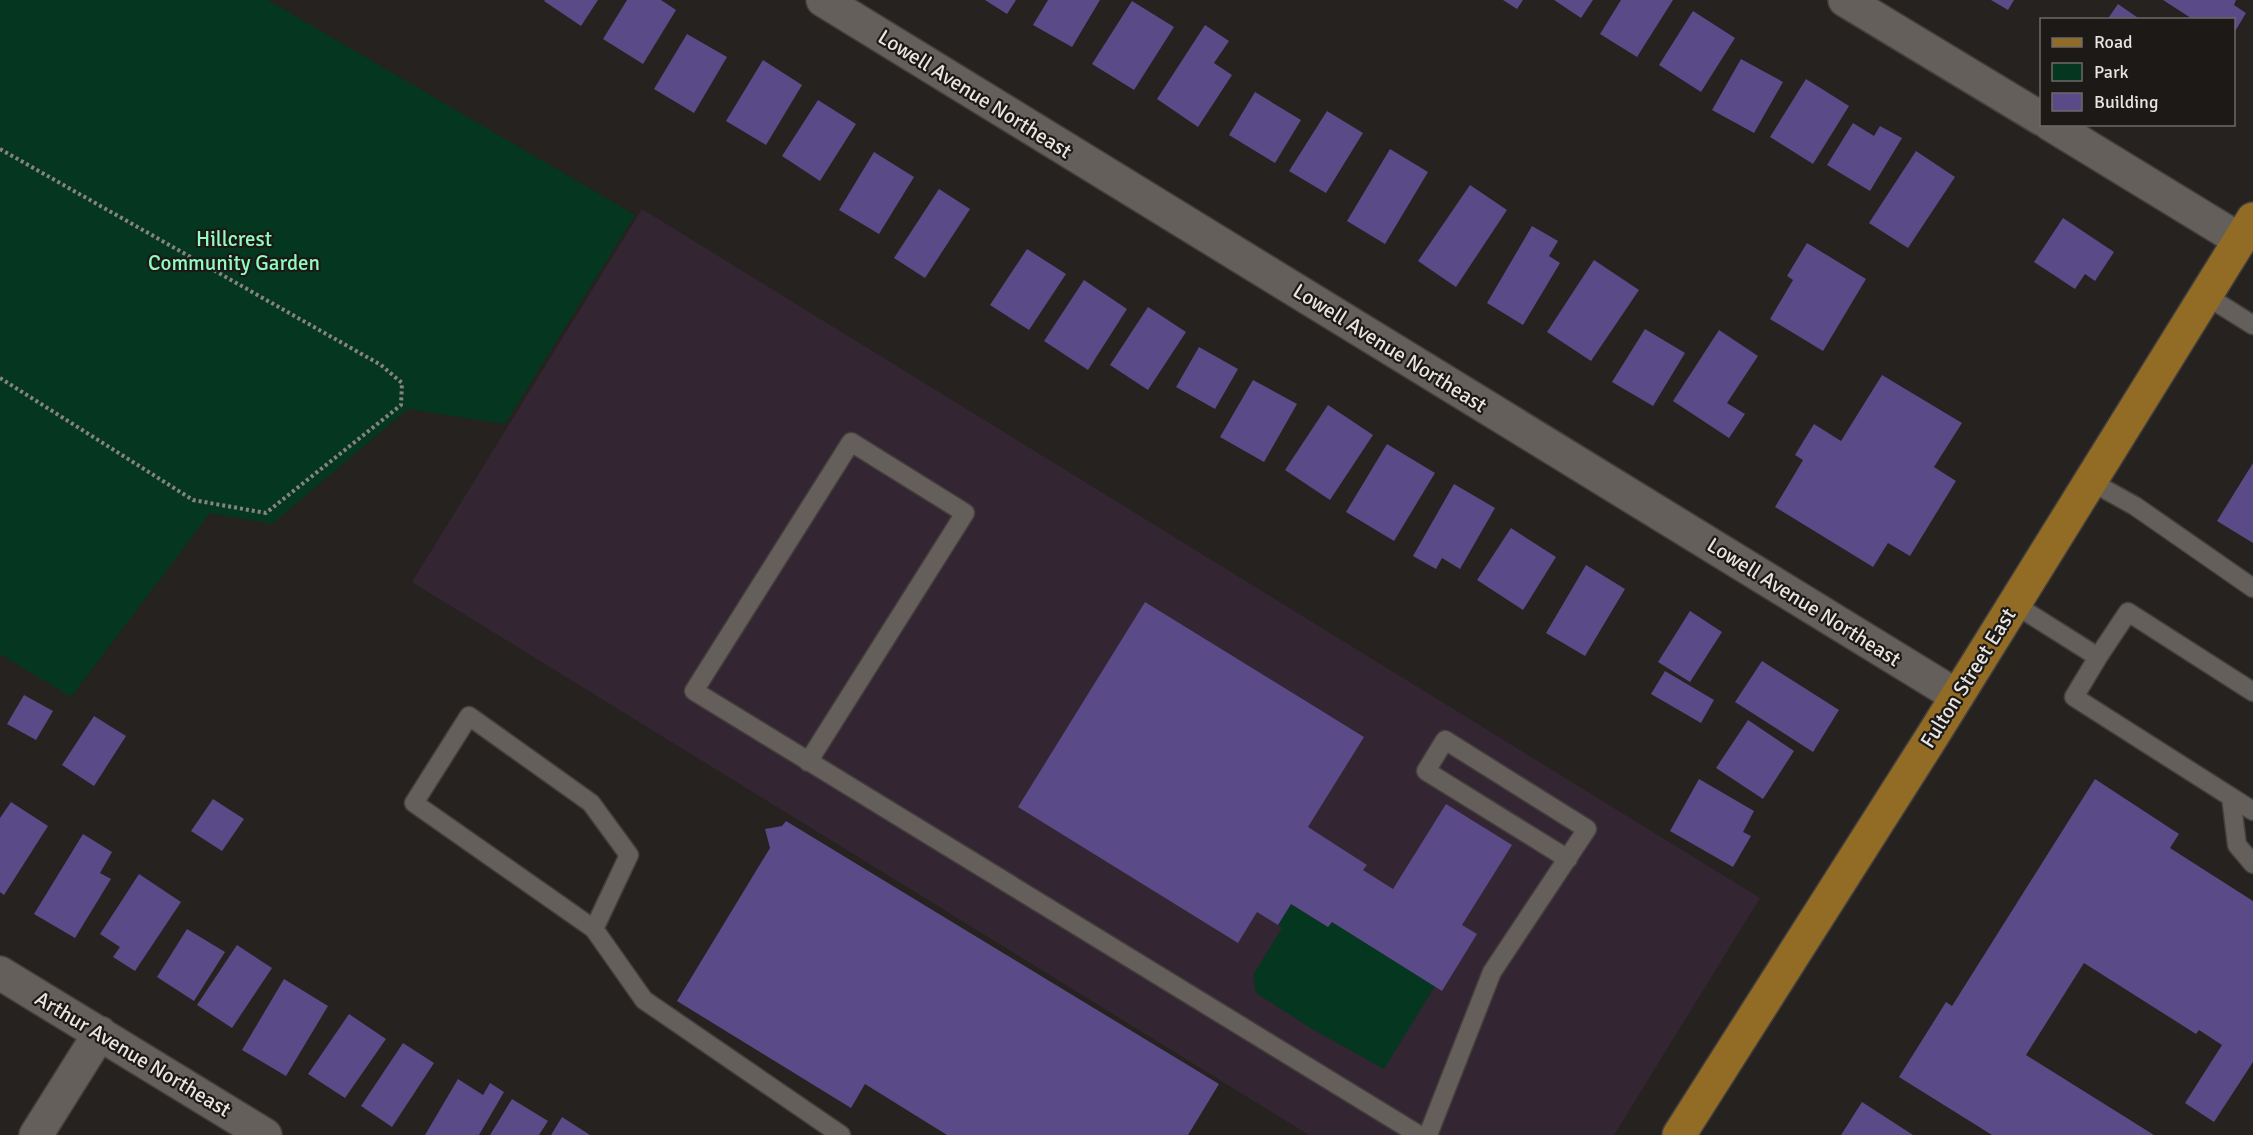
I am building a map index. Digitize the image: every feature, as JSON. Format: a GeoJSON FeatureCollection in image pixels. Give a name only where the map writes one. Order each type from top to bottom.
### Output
{"type":"FeatureCollection","features":[{"type":"Feature","properties":{"kind":"main road","name":"Fulton Street East"},"geometry":{"type":"LineString","coordinates":[[1679,1135],[1957,696],[2205,296],[2249,236]]}},
{"type":"Feature","properties":{"kind":"street","name":"Lowell Avenue Northeast"},"geometry":{"type":"LineString","coordinates":[[823,0],[1957,696]]}},
{"type":"Feature","properties":{"kind":"street"},"geometry":{"type":"LineString","coordinates":[[1845,0],[2040,118]]}},
{"type":"Feature","properties":{"kind":"street"},"geometry":{"type":"LineString","coordinates":[[2054,126],[2249,236]]}},
{"type":"Feature","properties":{"kind":"street","name":"Arthur Avenue Northeast"},"geometry":{"type":"LineString","coordinates":[[0,973],[265,1135]]}},
{"type":"Feature","properties":{"kind":"street"},"geometry":{"type":"LineString","coordinates":[[36,1135],[100,1033]]}},
{"type":"Feature","properties":{"kind":"lane"},"geometry":{"type":"LineString","coordinates":[[2205,296],[2253,325]]}},
{"type":"Feature","properties":{"kind":"lane"},"geometry":{"type":"LineString","coordinates":[[808,762],[965,513],[851,442],[694,691],[808,762],[1419,1135]]}},
{"type":"Feature","properties":{"kind":"lane"},"geometry":{"type":"LineString","coordinates":[[2090,481],[2135,506],[2253,588]]}},
{"type":"Feature","properties":{"kind":"lane"},"geometry":{"type":"LineString","coordinates":[[2014,604],[2098,657]]}},
{"type":"Feature","properties":{"kind":"lane"},"geometry":{"type":"LineString","coordinates":[[2253,692],[2128,612],[2074,697],[2253,811]]}},
{"type":"Feature","properties":{"kind":"lane"},"geometry":{"type":"LineString","coordinates":[[594,929],[629,855],[591,803],[469,716],[414,803],[594,929],[644,1000],[841,1135]]}},
{"type":"Feature","properties":{"kind":"lane"},"geometry":{"type":"LineString","coordinates":[[1428,1135],[1492,972],[1568,859],[1587,829],[1445,740],[1426,771],[1568,859]]}},
{"type":"Feature","properties":{"kind":"lane"},"geometry":{"type":"LineString","coordinates":[[2232,797],[2237,845],[2253,864]]}},
{"type":"Feature","properties":{"kind":"path"},"geometry":{"type":"LineString","coordinates":[[0,149],[381,365],[402,383],[401,405],[266,513],[193,500],[0,378]]}},
{"type":"Feature","properties":{"kind":"shaded area"},"geometry":{"type":"Polygon","coordinates":[[[642,209],[1760,898],[1614,1135],[1309,1135],[412,582],[642,209]]]}},
{"type":"Feature","properties":{"kind":"green space","name":"Hillcrest Community Garden"},"geometry":{"type":"Polygon","coordinates":[[[0,0],[268,0],[635,215],[505,424],[408,409],[272,524],[210,513],[71,697],[0,654],[0,0]]]}},
{"type":"Feature","properties":{"kind":"green space"},"geometry":{"type":"Polygon","coordinates":[[[1291,904],[1328,927],[1332,922],[1435,986],[1384,1069],[1312,1029],[1256,993],[1253,975],[1282,928],[1278,925],[1291,904]]]}},
{"type":"Feature","properties":{"kind":"building"},"geometry":{"type":"Polygon","coordinates":[[[545,0],[598,0],[581,26],[545,0]]]}},
{"type":"Feature","properties":{"kind":"building"},"geometry":{"type":"Polygon","coordinates":[[[627,0],[661,0],[676,10],[643,64],[603,39],[627,0]]]}},
{"type":"Feature","properties":{"kind":"building"},"geometry":{"type":"Polygon","coordinates":[[[985,0],[1016,0],[1007,14],[985,0]]]}},
{"type":"Feature","properties":{"kind":"building"},"geometry":{"type":"Polygon","coordinates":[[[1048,0],[1100,0],[1072,47],[1033,25],[1048,0]]]}},
{"type":"Feature","properties":{"kind":"building"},"geometry":{"type":"Polygon","coordinates":[[[1503,0],[1523,0],[1517,9],[1503,0]]]}},
{"type":"Feature","properties":{"kind":"building"},"geometry":{"type":"Polygon","coordinates":[[[1554,0],[1593,0],[1581,18],[1554,0]]]}},
{"type":"Feature","properties":{"kind":"building"},"geometry":{"type":"Polygon","coordinates":[[[1621,0],[1673,0],[1637,57],[1600,34],[1621,0]]]}},
{"type":"Feature","properties":{"kind":"building"},"geometry":{"type":"Polygon","coordinates":[[[1991,0],[2014,0],[2008,10],[1991,0]]]}},
{"type":"Feature","properties":{"kind":"building"},"geometry":{"type":"Polygon","coordinates":[[[2163,0],[2236,0],[2234,5],[2246,13],[2235,31],[2235,18],[2191,18],[2163,0]]]}},
{"type":"Feature","properties":{"kind":"building"},"geometry":{"type":"Polygon","coordinates":[[[1132,1],[1174,27],[1134,90],[1092,64],[1132,1]]]}},
{"type":"Feature","properties":{"kind":"building"},"geometry":{"type":"Polygon","coordinates":[[[2118,4],[2138,18],[2108,18],[2118,4]]]}},
{"type":"Feature","properties":{"kind":"building"},"geometry":{"type":"Polygon","coordinates":[[[1693,11],[1735,38],[1701,92],[1659,65],[1693,11]]]}},
{"type":"Feature","properties":{"kind":"building"},"geometry":{"type":"Polygon","coordinates":[[[1205,25],[1229,41],[1214,63],[1232,75],[1198,127],[1157,99],[1205,25]]]}},
{"type":"Feature","properties":{"kind":"building"},"geometry":{"type":"Polygon","coordinates":[[[687,34],[727,57],[694,113],[654,89],[687,34]]]}},
{"type":"Feature","properties":{"kind":"building"},"geometry":{"type":"Polygon","coordinates":[[[1741,59],[1783,82],[1754,133],[1712,110],[1741,59]]]}},
{"type":"Feature","properties":{"kind":"building"},"geometry":{"type":"Polygon","coordinates":[[[763,60],[802,85],[766,145],[726,121],[763,60]]]}},
{"type":"Feature","properties":{"kind":"building"},"geometry":{"type":"Polygon","coordinates":[[[1806,79],[1849,106],[1813,164],[1770,137],[1806,79]]]}},
{"type":"Feature","properties":{"kind":"building"},"geometry":{"type":"Polygon","coordinates":[[[1255,92],[1301,120],[1275,163],[1229,135],[1255,92]]]}},
{"type":"Feature","properties":{"kind":"building"},"geometry":{"type":"Polygon","coordinates":[[[818,100],[856,124],[820,181],[782,156],[818,100]]]}},
{"type":"Feature","properties":{"kind":"building"},"geometry":{"type":"Polygon","coordinates":[[[1327,111],[1363,133],[1326,193],[1289,171],[1327,111]]]}},
{"type":"Feature","properties":{"kind":"building"},"geometry":{"type":"Polygon","coordinates":[[[1853,123],[1874,136],[1880,126],[1902,138],[1870,191],[1827,165],[1853,123]]]}},
{"type":"Feature","properties":{"kind":"building"},"geometry":{"type":"Polygon","coordinates":[[[1390,149],[1428,172],[1385,244],[1347,221],[1390,149]]]}},
{"type":"Feature","properties":{"kind":"building"},"geometry":{"type":"Polygon","coordinates":[[[1916,151],[1955,177],[1908,248],[1869,223],[1916,151]]]}},
{"type":"Feature","properties":{"kind":"building"},"geometry":{"type":"Polygon","coordinates":[[[874,152],[914,177],[879,234],[839,210],[874,152]]]}},
{"type":"Feature","properties":{"kind":"building"},"geometry":{"type":"Polygon","coordinates":[[[1470,185],[1507,210],[1456,287],[1418,261],[1470,185]]]}},
{"type":"Feature","properties":{"kind":"building"},"geometry":{"type":"Polygon","coordinates":[[[939,189],[970,209],[925,278],[894,258],[939,189]]]}},
{"type":"Feature","properties":{"kind":"building"},"geometry":{"type":"Polygon","coordinates":[[[2063,218],[2114,252],[2095,281],[2085,274],[2075,289],[2034,262],[2063,218]]]}},
{"type":"Feature","properties":{"kind":"building"},"geometry":{"type":"Polygon","coordinates":[[[1532,226],[1558,241],[1549,256],[1560,263],[1523,325],[1487,303],[1532,226]]]}},
{"type":"Feature","properties":{"kind":"building"},"geometry":{"type":"Polygon","coordinates":[[[1807,243],[1866,279],[1823,351],[1770,319],[1793,280],[1787,276],[1807,243]]]}},
{"type":"Feature","properties":{"kind":"building"},"geometry":{"type":"Polygon","coordinates":[[[1027,249],[1066,274],[1029,330],[990,305],[1027,249]]]}},
{"type":"Feature","properties":{"kind":"building"},"geometry":{"type":"Polygon","coordinates":[[[1594,260],[1639,290],[1591,361],[1547,332],[1594,260]]]}},
{"type":"Feature","properties":{"kind":"building"},"geometry":{"type":"Polygon","coordinates":[[[1084,280],[1127,309],[1088,370],[1044,341],[1084,280]]]}},
{"type":"Feature","properties":{"kind":"building"},"geometry":{"type":"Polygon","coordinates":[[[1148,307],[1186,332],[1148,390],[1110,365],[1148,307]]]}},
{"type":"Feature","properties":{"kind":"building"},"geometry":{"type":"Polygon","coordinates":[[[1645,329],[1685,353],[1653,406],[1612,382],[1645,329]]]}},
{"type":"Feature","properties":{"kind":"building"},"geometry":{"type":"Polygon","coordinates":[[[1719,330],[1758,356],[1727,403],[1745,414],[1729,438],[1673,401],[1719,330]]]}},
{"type":"Feature","properties":{"kind":"building"},"geometry":{"type":"Polygon","coordinates":[[[1199,347],[1238,369],[1215,409],[1176,387],[1199,347]]]}},
{"type":"Feature","properties":{"kind":"building"},"geometry":{"type":"Polygon","coordinates":[[[1882,375],[1962,423],[1934,467],[1956,481],[1910,556],[1888,543],[1873,567],[1775,507],[1803,460],[1795,455],[1814,424],[1841,441],[1882,375]]]}},
{"type":"Feature","properties":{"kind":"building"},"geometry":{"type":"Polygon","coordinates":[[[1253,380],[1297,404],[1264,462],[1220,437],[1253,380]]]}},
{"type":"Feature","properties":{"kind":"building"},"geometry":{"type":"Polygon","coordinates":[[[1328,405],[1373,435],[1330,500],[1285,470],[1328,405]]]}},
{"type":"Feature","properties":{"kind":"building"},"geometry":{"type":"Polygon","coordinates":[[[1387,444],[1435,473],[1394,541],[1346,512],[1387,444]]]}},
{"type":"Feature","properties":{"kind":"building"},"geometry":{"type":"Polygon","coordinates":[[[2253,463],[2253,543],[2217,521],[2253,463]]]}},
{"type":"Feature","properties":{"kind":"building"},"geometry":{"type":"Polygon","coordinates":[[[1454,484],[1495,508],[1460,569],[1442,558],[1436,569],[1413,556],[1454,484]]]}},
{"type":"Feature","properties":{"kind":"building"},"geometry":{"type":"Polygon","coordinates":[[[1511,528],[1556,557],[1523,610],[1477,580],[1511,528]]]}},
{"type":"Feature","properties":{"kind":"building"},"geometry":{"type":"Polygon","coordinates":[[[1586,565],[1625,589],[1585,656],[1546,633],[1586,565]]]}},
{"type":"Feature","properties":{"kind":"building"},"geometry":{"type":"Polygon","coordinates":[[[1145,602],[1364,737],[1308,827],[1367,865],[1363,870],[1393,889],[1446,804],[1512,845],[1462,925],[1477,934],[1442,991],[1332,922],[1328,927],[1291,904],[1278,925],[1257,912],[1238,943],[1018,807],[1145,602]]]}},
{"type":"Feature","properties":{"kind":"building"},"geometry":{"type":"Polygon","coordinates":[[[1690,611],[1722,632],[1690,682],[1658,662],[1690,611]]]}},
{"type":"Feature","properties":{"kind":"building"},"geometry":{"type":"Polygon","coordinates":[[[1762,661],[1839,710],[1813,752],[1735,702],[1762,661]]]}},
{"type":"Feature","properties":{"kind":"building"},"geometry":{"type":"Polygon","coordinates":[[[1665,671],[1714,700],[1701,723],[1651,694],[1665,671]]]}},
{"type":"Feature","properties":{"kind":"building"},"geometry":{"type":"Polygon","coordinates":[[[24,695],[53,711],[36,740],[7,724],[24,695]]]}},
{"type":"Feature","properties":{"kind":"building"},"geometry":{"type":"Polygon","coordinates":[[[94,716],[126,736],[94,786],[62,765],[94,716]]]}},
{"type":"Feature","properties":{"kind":"building"},"geometry":{"type":"Polygon","coordinates":[[[1748,720],[1794,751],[1763,799],[1716,768],[1748,720]]]}},
{"type":"Feature","properties":{"kind":"building"},"geometry":{"type":"Polygon","coordinates":[[[1699,779],[1754,811],[1743,832],[1751,836],[1733,867],[1670,831],[1699,779]]]}},
{"type":"Feature","properties":{"kind":"building"},"geometry":{"type":"Polygon","coordinates":[[[2095,779],[2179,834],[2170,848],[2253,901],[2253,1062],[2214,1122],[2185,1103],[2222,1045],[2199,1030],[2196,1034],[2084,963],[2026,1055],[2154,1135],[1992,1135],[1899,1077],[1946,1002],[1952,1006],[2095,779]]]}},
{"type":"Feature","properties":{"kind":"building"},"geometry":{"type":"Polygon","coordinates":[[[213,799],[244,819],[222,851],[191,831],[213,799]]]}},
{"type":"Feature","properties":{"kind":"building"},"geometry":{"type":"Polygon","coordinates":[[[11,802],[48,826],[4,895],[0,892],[0,818],[11,802]]]}},
{"type":"Feature","properties":{"kind":"building"},"geometry":{"type":"Polygon","coordinates":[[[786,821],[1219,1084],[1188,1135],[947,1135],[865,1084],[851,1108],[677,1001],[770,848],[765,829],[782,826],[786,821]]]}},
{"type":"Feature","properties":{"kind":"building"},"geometry":{"type":"Polygon","coordinates":[[[83,834],[112,852],[100,873],[111,879],[75,938],[34,914],[83,834]]]}},
{"type":"Feature","properties":{"kind":"building"},"geometry":{"type":"Polygon","coordinates":[[[139,874],[181,902],[135,971],[113,957],[120,947],[100,934],[139,874]]]}},
{"type":"Feature","properties":{"kind":"building"},"geometry":{"type":"Polygon","coordinates":[[[187,929],[225,952],[194,1001],[157,977],[187,929]]]}},
{"type":"Feature","properties":{"kind":"building"},"geometry":{"type":"Polygon","coordinates":[[[237,945],[272,968],[232,1028],[197,1005],[237,945]]]}},
{"type":"Feature","properties":{"kind":"building"},"geometry":{"type":"Polygon","coordinates":[[[284,979],[328,1006],[286,1076],[242,1050],[284,979]]]}},
{"type":"Feature","properties":{"kind":"building"},"geometry":{"type":"Polygon","coordinates":[[[349,1014],[386,1039],[345,1098],[308,1074],[349,1014]]]}},
{"type":"Feature","properties":{"kind":"building"},"geometry":{"type":"Polygon","coordinates":[[[403,1043],[434,1063],[392,1127],[361,1106],[403,1043]]]}},
{"type":"Feature","properties":{"kind":"building"},"geometry":{"type":"Polygon","coordinates":[[[458,1079],[483,1095],[490,1083],[504,1092],[479,1135],[425,1135],[458,1079]]]}},
{"type":"Feature","properties":{"kind":"building"},"geometry":{"type":"Polygon","coordinates":[[[512,1099],[548,1121],[539,1135],[490,1135],[512,1099]]]}},
{"type":"Feature","properties":{"kind":"building"},"geometry":{"type":"Polygon","coordinates":[[[1862,1102],[1913,1135],[1841,1135],[1862,1102]]]}},
{"type":"Feature","properties":{"kind":"building"},"geometry":{"type":"Polygon","coordinates":[[[562,1117],[590,1135],[551,1135],[562,1117]]]}}]}
